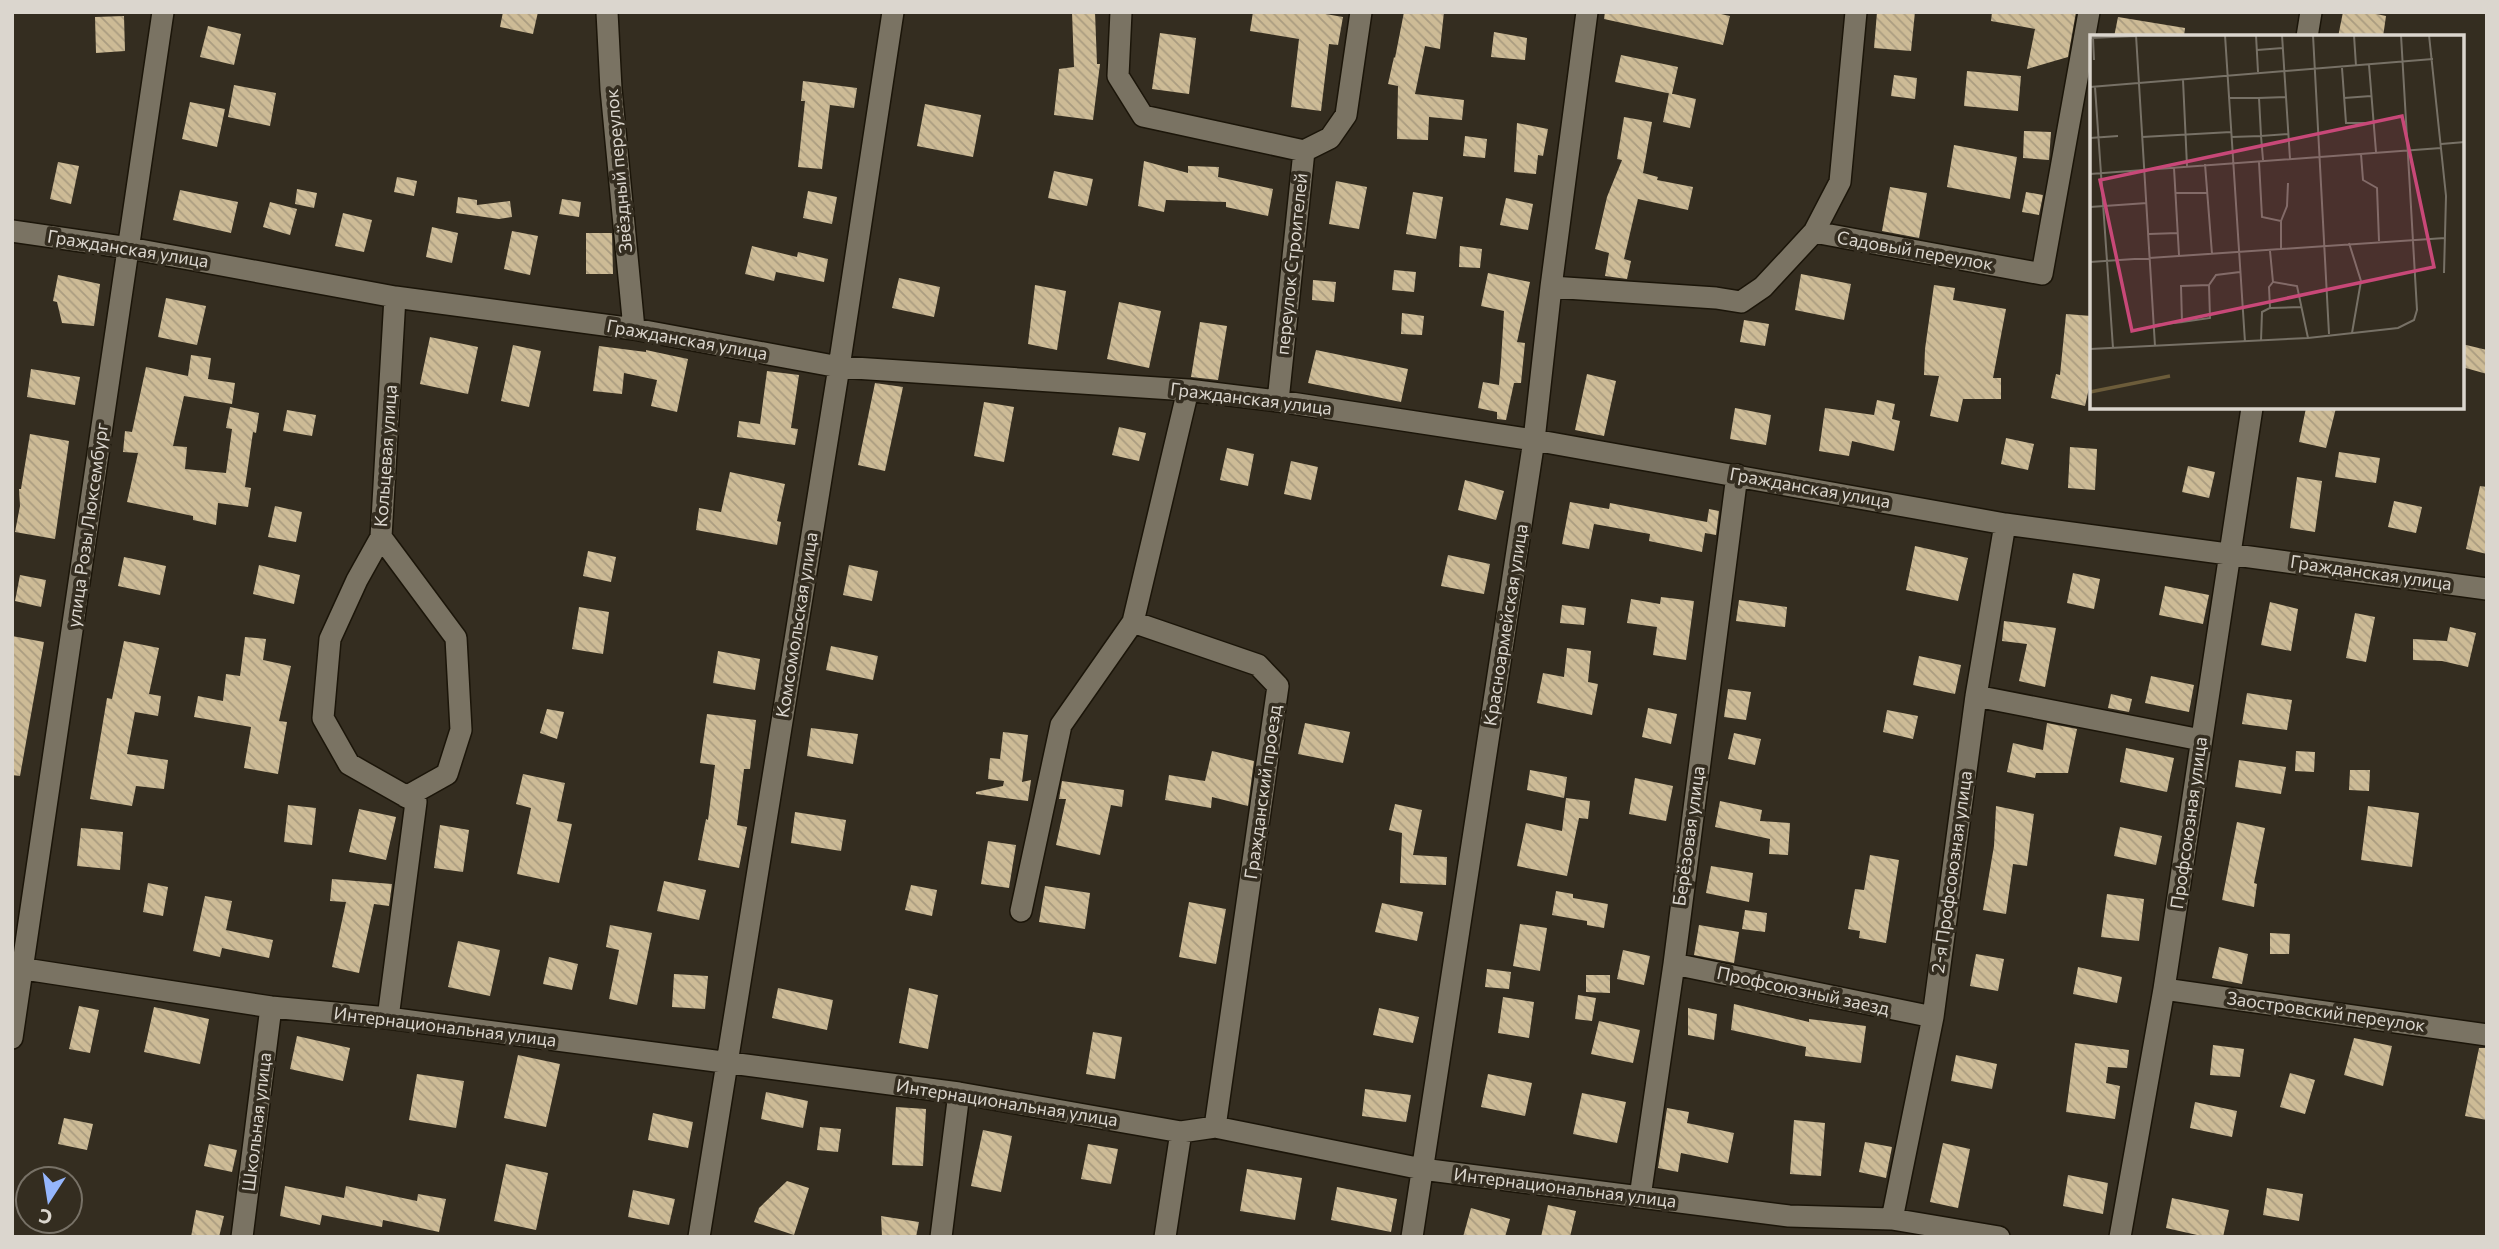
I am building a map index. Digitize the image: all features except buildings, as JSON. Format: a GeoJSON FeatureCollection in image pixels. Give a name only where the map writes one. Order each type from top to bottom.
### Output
{"type":"FeatureCollection","features":[{"type":"Feature","properties":{"kind":"street","name":"улица Розы Люксембург"},"geometry":{"type":"LineString","coordinates":[[12,1038],[18,968],[163,12]]}},
{"type":"Feature","properties":{"kind":"street","name":"Звёздный переулок"},"geometry":{"type":"LineString","coordinates":[[607,12],[611,89],[634,329]]}},
{"type":"Feature","properties":{"kind":"street","name":"Комсомольская улица"},"geometry":{"type":"LineString","coordinates":[[699,1237],[839,367],[892,12]]}},
{"type":"Feature","properties":{"kind":"street","name":"переулок Строителей"},"geometry":{"type":"LineString","coordinates":[[1121,12],[1118,76],[1143,117],[1304,151],[1278,401]]}},
{"type":"Feature","properties":{"kind":"street"},"geometry":{"type":"LineString","coordinates":[[1304,151],[1330,138],[1346,115],[1361,12]]}},
{"type":"Feature","properties":{"kind":"street","name":"Красноармейская улица"},"geometry":{"type":"LineString","coordinates":[[1412,1237],[1534,440],[1587,12]]}},
{"type":"Feature","properties":{"kind":"street"},"geometry":{"type":"LineString","coordinates":[[1814,232],[1840,182],[1856,12]]}},
{"type":"Feature","properties":{"kind":"street","name":"Садовый переулок"},"geometry":{"type":"LineString","coordinates":[[1551,286],[1741,302],[1763,287],[1814,232],[2042,274],[2089,12]]}},
{"type":"Feature","properties":{"kind":"street"},"geometry":{"type":"LineString","coordinates":[[2307,35],[2311,12]]}},
{"type":"Feature","properties":{"kind":"street","name":"Гражданская улица"},"geometry":{"type":"LineString","coordinates":[[12,231],[129,247],[395,297],[634,329],[839,367],[1188,390],[1278,401],[1534,440],[2005,524],[2487,589]]}},
{"type":"Feature","properties":{"kind":"street","name":"Кольцевая улица"},"geometry":{"type":"LineString","coordinates":[[395,297],[380,537],[330,639],[324,718],[349,764],[406,797]]}},
{"type":"Feature","properties":{"kind":"street"},"geometry":{"type":"LineString","coordinates":[[1021,911],[1061,725],[1133,622],[1188,390]]}},
{"type":"Feature","properties":{"kind":"street","name":"Профсоюзная улица"},"geometry":{"type":"LineString","coordinates":[[2120,1237],[2165,989],[2252,410]]}},
{"type":"Feature","properties":{"kind":"street","name":"Берёзовая улица"},"geometry":{"type":"LineString","coordinates":[[1640,1197],[1674,964],[1737,475]]}},
{"type":"Feature","properties":{"kind":"street","name":"2-я Профсоюзная улица"},"geometry":{"type":"LineString","coordinates":[[1892,1219],[1933,1017],[1976,696],[2005,524]]}},
{"type":"Feature","properties":{"kind":"street"},"geometry":{"type":"LineString","coordinates":[[380,537],[456,638],[461,730],[451,763],[447,774],[406,797]]}},
{"type":"Feature","properties":{"kind":"street","name":"Гражданский проезд"},"geometry":{"type":"LineString","coordinates":[[1133,622],[1258,665],[1278,687],[1215,1127]]}},
{"type":"Feature","properties":{"kind":"street"},"geometry":{"type":"LineString","coordinates":[[1976,696],[2201,740]]}},
{"type":"Feature","properties":{"kind":"street"},"geometry":{"type":"LineString","coordinates":[[388,1018],[416,802],[406,797]]}},
{"type":"Feature","properties":{"kind":"street","name":"Профсоюзный заезд"},"geometry":{"type":"LineString","coordinates":[[1674,964],[1933,1017]]}},
{"type":"Feature","properties":{"kind":"street","name":"Интернациональная улица"},"geometry":{"type":"LineString","coordinates":[[18,968],[271,1007],[388,1018],[959,1093],[1181,1132],[1215,1127],[1422,1169],[1640,1197],[1788,1226],[1892,1219],[1999,1237]]}},
{"type":"Feature","properties":{"kind":"street","name":"Заостровский переулок"},"geometry":{"type":"LineString","coordinates":[[2165,989],[2487,1035]]}},
{"type":"Feature","properties":{"kind":"street","name":"Школьная улица"},"geometry":{"type":"LineString","coordinates":[[242,1237],[271,1007]]}},
{"type":"Feature","properties":{"kind":"street"},"geometry":{"type":"LineString","coordinates":[[941,1237],[959,1093]]}},
{"type":"Feature","properties":{"kind":"street"},"geometry":{"type":"LineString","coordinates":[[1165,1237],[1181,1132]]}}]}
